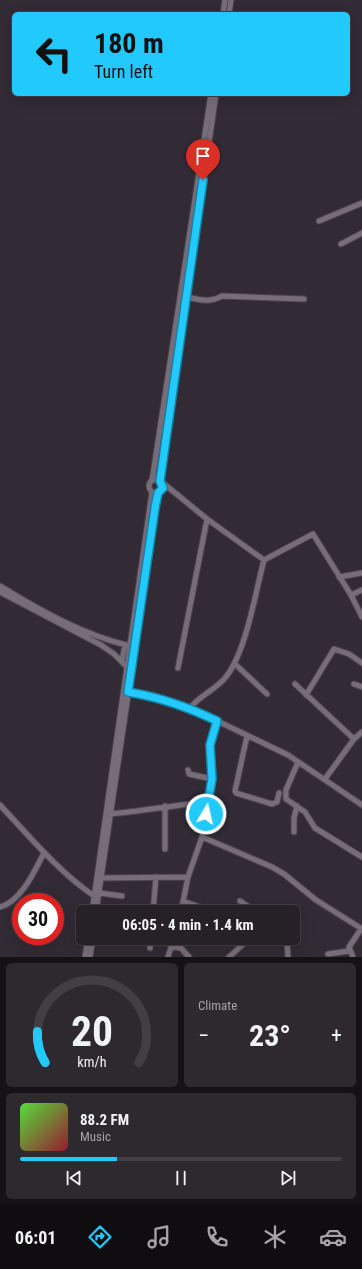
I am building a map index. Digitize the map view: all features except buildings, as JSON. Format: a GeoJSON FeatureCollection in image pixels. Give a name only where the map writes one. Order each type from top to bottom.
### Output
{"type":"FeatureCollection","features":[{"type":"Feature","properties":{"kind":"street"},"geometry":{"type":"LineString","coordinates":[[223,12],[225,0]]}},
{"type":"Feature","properties":{"kind":"street"},"geometry":{"type":"LineString","coordinates":[[229,12],[231,0]]}},
{"type":"Feature","properties":{"kind":"street"},"geometry":{"type":"LineString","coordinates":[[94,905],[127,667],[128,646],[152,492],[149,485],[152,481],[211,96]]}},
{"type":"Feature","properties":{"kind":"street"},"geometry":{"type":"LineString","coordinates":[[96,905],[96,894],[101,878],[128,692],[160,492],[216,96]]}},
{"type":"Feature","properties":{"kind":"street"},"geometry":{"type":"LineString","coordinates":[[319,221],[362,203]]}},
{"type":"Feature","properties":{"kind":"street"},"geometry":{"type":"LineString","coordinates":[[341,244],[362,233]]}},
{"type":"Feature","properties":{"kind":"street"},"geometry":{"type":"LineString","coordinates":[[187,297],[206,302],[222,296],[304,300]]}},
{"type":"Feature","properties":{"kind":"street"},"geometry":{"type":"LineString","coordinates":[[152,481],[157,479],[207,519],[264,560]]}},
{"type":"Feature","properties":{"kind":"street"},"geometry":{"type":"LineString","coordinates":[[152,492],[175,494]]}},
{"type":"Feature","properties":{"kind":"street"},"geometry":{"type":"LineString","coordinates":[[178,668],[207,519]]}},
{"type":"Feature","properties":{"kind":"street"},"geometry":{"type":"LineString","coordinates":[[190,708],[196,700],[223,680],[235,664],[264,560],[312,534],[351,596],[362,617]]}},
{"type":"Feature","properties":{"kind":"street"},"geometry":{"type":"LineString","coordinates":[[339,577],[362,573]]}},
{"type":"Feature","properties":{"kind":"street"},"geometry":{"type":"LineString","coordinates":[[0,586],[50,615],[103,640],[128,646]]}},
{"type":"Feature","properties":{"kind":"street"},"geometry":{"type":"LineString","coordinates":[[351,596],[362,590]]}},
{"type":"Feature","properties":{"kind":"street"},"geometry":{"type":"LineString","coordinates":[[0,592],[101,645],[122,660],[127,667]]}},
{"type":"Feature","properties":{"kind":"street"},"geometry":{"type":"LineString","coordinates":[[114,654],[117,643]]}},
{"type":"Feature","properties":{"kind":"street"},"geometry":{"type":"LineString","coordinates":[[122,660],[128,646]]}},
{"type":"Feature","properties":{"kind":"street"},"geometry":{"type":"LineString","coordinates":[[306,695],[334,649],[349,654],[362,663]]}},
{"type":"Feature","properties":{"kind":"street"},"geometry":{"type":"LineString","coordinates":[[235,664],[267,694]]}},
{"type":"Feature","properties":{"kind":"street"},"geometry":{"type":"LineString","coordinates":[[295,684],[354,739]]}},
{"type":"Feature","properties":{"kind":"street"},"geometry":{"type":"LineString","coordinates":[[354,684],[362,687]]}},
{"type":"Feature","properties":{"kind":"street"},"geometry":{"type":"LineString","coordinates":[[128,692],[153,696],[190,708],[217,721],[298,762],[362,805]]}},
{"type":"Feature","properties":{"kind":"street"},"geometry":{"type":"LineString","coordinates":[[182,905],[188,877],[202,837],[212,779],[210,745],[217,721]]}},
{"type":"Feature","properties":{"kind":"street"},"geometry":{"type":"LineString","coordinates":[[325,779],[354,739],[362,732]]}},
{"type":"Feature","properties":{"kind":"street"},"geometry":{"type":"LineString","coordinates":[[247,736],[235,791],[236,793],[272,804],[277,802],[279,792]]}},
{"type":"Feature","properties":{"kind":"street"},"geometry":{"type":"LineString","coordinates":[[298,762],[285,795],[290,803],[305,812],[315,828],[362,857]]}},
{"type":"Feature","properties":{"kind":"street"},"geometry":{"type":"LineString","coordinates":[[188,770],[189,774],[212,779]]}},
{"type":"Feature","properties":{"kind":"street"},"geometry":{"type":"LineString","coordinates":[[110,814],[146,811],[165,806],[208,802]]}},
{"type":"Feature","properties":{"kind":"street"},"geometry":{"type":"LineString","coordinates":[[0,805],[44,853],[77,884],[96,894],[122,896]]}},
{"type":"Feature","properties":{"kind":"street"},"geometry":{"type":"LineString","coordinates":[[165,806],[165,849]]}},
{"type":"Feature","properties":{"kind":"street"},"geometry":{"type":"LineString","coordinates":[[294,832],[294,818],[297,806]]}},
{"type":"Feature","properties":{"kind":"street"},"geometry":{"type":"LineString","coordinates":[[202,837],[272,867],[284,874],[316,900],[362,929],[349,948],[349,951]]}},
{"type":"Feature","properties":{"kind":"street"},"geometry":{"type":"LineString","coordinates":[[0,907],[4,906],[23,889],[44,853]]}},
{"type":"Feature","properties":{"kind":"street"},"geometry":{"type":"LineString","coordinates":[[154,905],[156,877]]}},
{"type":"Feature","properties":{"kind":"street"},"geometry":{"type":"LineString","coordinates":[[101,878],[188,877]]}},
{"type":"Feature","properties":{"kind":"street"},"geometry":{"type":"LineString","coordinates":[[183,901],[194,905]]}},
{"type":"Feature","properties":{"kind":"street"},"geometry":{"type":"LineString","coordinates":[[240,901],[246,905]]}},
{"type":"Feature","properties":{"kind":"street"},"geometry":{"type":"LineString","coordinates":[[85,957],[87,945]]}},
{"type":"Feature","properties":{"kind":"street"},"geometry":{"type":"LineString","coordinates":[[90,957],[92,945]]}},
{"type":"Feature","properties":{"kind":"street"},"geometry":{"type":"LineString","coordinates":[[229,957],[242,945]]}},
{"type":"Feature","properties":{"kind":"street"},"geometry":{"type":"LineString","coordinates":[[287,945],[288,957]]}},
{"type":"Feature","properties":{"kind":"street"},"geometry":{"type":"LineString","coordinates":[[168,957],[172,947],[181,948],[189,957]]}},
{"type":"Feature","properties":{"kind":"street"},"geometry":{"type":"LineString","coordinates":[[328,954],[349,951]]}},
{"type":"Feature","properties":{"kind":"street"},"geometry":{"type":"LineString","coordinates":[[349,951],[353,957]]}},
{"type":"Feature","properties":{"kind":"route"},"geometry":{"type":"LineString","coordinates":[[203,180],[160,481],[163,484],[163,488],[161,492],[158,493],[155,508],[128,692],[153,696],[190,708],[217,721],[209,752],[212,779],[206,814]]}}]}
